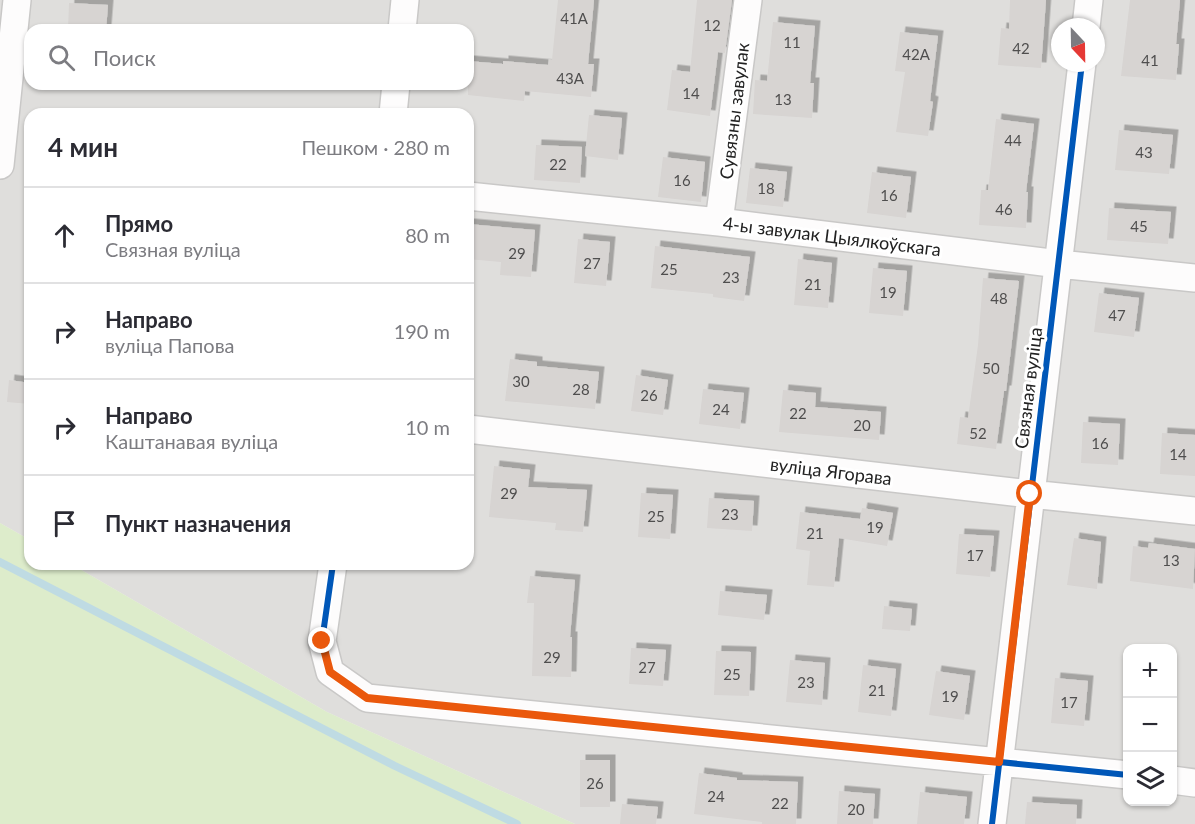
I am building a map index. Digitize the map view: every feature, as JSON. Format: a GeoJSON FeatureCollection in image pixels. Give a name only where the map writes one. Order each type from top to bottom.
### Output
{"type":"FeatureCollection","features":[{"type":"Feature","properties":{"kind":"street"},"geometry":{"type":"LineString","coordinates":[[0,165],[17,0]]}},
{"type":"Feature","properties":{"kind":"street"},"geometry":{"type":"LineString","coordinates":[[403,24],[405,0]]}},
{"type":"Feature","properties":{"kind":"street","name":"Сувязны завулак"},"geometry":{"type":"LineString","coordinates":[[720,222],[748,0]]}},
{"type":"Feature","properties":{"kind":"street"},"geometry":{"type":"LineString","coordinates":[[1087,18],[1089,0]]}},
{"type":"Feature","properties":{"kind":"street","name":"Связная вуліца"},"geometry":{"type":"LineString","coordinates":[[992,824],[1081,72]]}},
{"type":"Feature","properties":{"kind":"street"},"geometry":{"type":"LineString","coordinates":[[394,108],[395,90]]}},
{"type":"Feature","properties":{"kind":"street","name":"4-ы завулак Цыялкоўскага"},"geometry":{"type":"LineString","coordinates":[[474,197],[720,222],[1059,264],[1195,278]]}},
{"type":"Feature","properties":{"kind":"street","name":"вуліца Ягорава"},"geometry":{"type":"LineString","coordinates":[[474,430],[1195,511]]}},
{"type":"Feature","properties":{"kind":"street"},"geometry":{"type":"LineString","coordinates":[[332,570],[322,641],[330,672],[367,698],[1123,775]]}},
{"type":"Feature","properties":{"kind":"street"},"geometry":{"type":"LineString","coordinates":[[1177,781],[1195,783]]}},
{"type":"Feature","properties":{"kind":"shaded area"},"geometry":{"type":"Polygon","coordinates":[[[0,0],[1195,0],[1195,824],[575,824],[327,712],[81,570],[474,570],[474,108],[24,108],[24,537],[0,523],[0,0]]]}},
{"type":"Feature","properties":{"kind":"green space"},"geometry":{"type":"Polygon","coordinates":[[[0,523],[24,537],[24,570],[81,570],[327,712],[575,824],[0,824],[0,523]]]}},
{"type":"Feature","properties":{"kind":"building"},"geometry":{"type":"Polygon","coordinates":[[[558,0],[594,0],[588,64],[594,64],[591,97],[525,91],[524,101],[468,95],[468,90],[474,90],[474,62],[503,64],[503,61],[548,65],[549,59],[552,60],[558,0]]]}},
{"type":"Feature","properties":{"kind":"building"},"geometry":{"type":"Polygon","coordinates":[[[697,0],[732,0],[725,53],[718,52],[710,116],[667,110],[672,70],[690,72],[697,0]]]}},
{"type":"Feature","properties":{"kind":"building"},"geometry":{"type":"Polygon","coordinates":[[[1010,0],[1046,0],[1041,68],[998,65],[1001,28],[1009,29],[1010,0]]]}},
{"type":"Feature","properties":{"kind":"building"},"geometry":{"type":"Polygon","coordinates":[[[1130,0],[1180,0],[1176,80],[1121,76],[1130,0]]]}},
{"type":"Feature","properties":{"kind":"building"},"geometry":{"type":"Polygon","coordinates":[[[69,3],[108,5],[106,24],[68,24],[69,3]]]}},
{"type":"Feature","properties":{"kind":"building"},"geometry":{"type":"Polygon","coordinates":[[[773,22],[815,26],[810,83],[814,83],[812,118],[753,114],[755,80],[767,81],[773,22]]]}},
{"type":"Feature","properties":{"kind":"building"},"geometry":{"type":"Polygon","coordinates":[[[900,32],[938,36],[928,136],[896,132],[905,72],[895,71],[900,32]]]}},
{"type":"Feature","properties":{"kind":"building"},"geometry":{"type":"Polygon","coordinates":[[[589,115],[622,118],[618,160],[585,156],[589,115]]]}},
{"type":"Feature","properties":{"kind":"building"},"geometry":{"type":"Polygon","coordinates":[[[996,119],[1034,124],[1026,192],[1028,192],[1026,228],[979,225],[981,190],[988,190],[996,119]]]}},
{"type":"Feature","properties":{"kind":"building"},"geometry":{"type":"Polygon","coordinates":[[[1119,130],[1173,135],[1169,174],[1115,170],[1119,130]]]}},
{"type":"Feature","properties":{"kind":"building"},"geometry":{"type":"Polygon","coordinates":[[[536,145],[582,147],[580,183],[534,180],[536,145]]]}},
{"type":"Feature","properties":{"kind":"building"},"geometry":{"type":"Polygon","coordinates":[[[663,157],[705,162],[701,202],[658,197],[663,157]]]}},
{"type":"Feature","properties":{"kind":"building"},"geometry":{"type":"Polygon","coordinates":[[[750,168],[787,172],[783,207],[746,203],[750,168]]]}},
{"type":"Feature","properties":{"kind":"building"},"geometry":{"type":"Polygon","coordinates":[[[872,172],[911,177],[906,218],[867,213],[872,172]]]}},
{"type":"Feature","properties":{"kind":"building"},"geometry":{"type":"Polygon","coordinates":[[[1109,208],[1171,212],[1168,244],[1107,240],[1109,208]]]}},
{"type":"Feature","properties":{"kind":"building"},"geometry":{"type":"Polygon","coordinates":[[[474,225],[535,230],[531,277],[500,275],[501,262],[474,260],[474,225]]]}},
{"type":"Feature","properties":{"kind":"building"},"geometry":{"type":"Polygon","coordinates":[[[578,239],[610,242],[606,286],[574,283],[578,239]]]}},
{"type":"Feature","properties":{"kind":"building"},"geometry":{"type":"Polygon","coordinates":[[[655,246],[750,257],[744,301],[713,297],[713,294],[651,288],[655,246]]]}},
{"type":"Feature","properties":{"kind":"building"},"geometry":{"type":"Polygon","coordinates":[[[798,259],[832,263],[828,308],[794,305],[798,259]]]}},
{"type":"Feature","properties":{"kind":"building"},"geometry":{"type":"Polygon","coordinates":[[[873,268],[907,271],[903,316],[869,313],[873,268]]]}},
{"type":"Feature","properties":{"kind":"building"},"geometry":{"type":"Polygon","coordinates":[[[983,278],[1019,281],[1006,391],[1004,391],[996,449],[957,444],[960,417],[968,418],[978,345],[983,278]]]}},
{"type":"Feature","properties":{"kind":"building"},"geometry":{"type":"Polygon","coordinates":[[[1099,293],[1139,298],[1134,337],[1094,332],[1099,293]]]}},
{"type":"Feature","properties":{"kind":"building"},"geometry":{"type":"Polygon","coordinates":[[[510,359],[537,362],[537,366],[599,372],[595,409],[505,401],[510,359]]]}},
{"type":"Feature","properties":{"kind":"building"},"geometry":{"type":"Polygon","coordinates":[[[636,375],[668,380],[663,415],[631,411],[636,375]]]}},
{"type":"Feature","properties":{"kind":"building"},"geometry":{"type":"Polygon","coordinates":[[[9,380],[24,382],[24,403],[7,402],[9,380]]]}},
{"type":"Feature","properties":{"kind":"building"},"geometry":{"type":"Polygon","coordinates":[[[703,389],[744,393],[740,429],[699,424],[703,389]]]}},
{"type":"Feature","properties":{"kind":"building"},"geometry":{"type":"Polygon","coordinates":[[[783,390],[816,393],[815,407],[881,412],[879,440],[779,432],[783,390]]]}},
{"type":"Feature","properties":{"kind":"building"},"geometry":{"type":"Polygon","coordinates":[[[1083,422],[1120,424],[1118,465],[1081,463],[1083,422]]]}},
{"type":"Feature","properties":{"kind":"building"},"geometry":{"type":"Polygon","coordinates":[[[1162,433],[1195,435],[1195,476],[1160,474],[1162,433]]]}},
{"type":"Feature","properties":{"kind":"building"},"geometry":{"type":"Polygon","coordinates":[[[494,466],[530,470],[528,487],[587,490],[583,532],[555,530],[556,523],[489,517],[494,466]]]}},
{"type":"Feature","properties":{"kind":"building"},"geometry":{"type":"Polygon","coordinates":[[[641,493],[673,495],[670,539],[638,537],[641,493]]]}},
{"type":"Feature","properties":{"kind":"building"},"geometry":{"type":"Polygon","coordinates":[[[709,498],[754,501],[752,531],[707,528],[709,498]]]}},
{"type":"Feature","properties":{"kind":"building"},"geometry":{"type":"Polygon","coordinates":[[[862,508],[893,513],[887,546],[839,538],[834,587],[807,585],[810,551],[796,549],[800,512],[860,519],[862,508]]]}},
{"type":"Feature","properties":{"kind":"building"},"geometry":{"type":"Polygon","coordinates":[[[959,534],[994,536],[990,577],[956,574],[959,534]]]}},
{"type":"Feature","properties":{"kind":"building"},"geometry":{"type":"Polygon","coordinates":[[[1074,538],[1101,542],[1097,589],[1067,585],[1074,538]]]}},
{"type":"Feature","properties":{"kind":"building"},"geometry":{"type":"Polygon","coordinates":[[[1149,543],[1195,549],[1193,589],[1130,581],[1133,546],[1148,548],[1149,543]]]}},
{"type":"Feature","properties":{"kind":"building"},"geometry":{"type":"Polygon","coordinates":[[[530,576],[575,580],[570,637],[572,637],[571,677],[532,676],[534,603],[527,603],[530,576]]]}},
{"type":"Feature","properties":{"kind":"building"},"geometry":{"type":"Polygon","coordinates":[[[720,591],[767,595],[764,620],[718,615],[720,591]]]}},
{"type":"Feature","properties":{"kind":"building"},"geometry":{"type":"Polygon","coordinates":[[[884,606],[912,609],[910,631],[882,629],[884,606]]]}},
{"type":"Feature","properties":{"kind":"building"},"geometry":{"type":"Polygon","coordinates":[[[631,648],[666,650],[663,686],[629,684],[631,648]]]}},
{"type":"Feature","properties":{"kind":"building"},"geometry":{"type":"Polygon","coordinates":[[[716,651],[751,652],[749,696],[714,695],[716,651]]]}},
{"type":"Feature","properties":{"kind":"building"},"geometry":{"type":"Polygon","coordinates":[[[790,660],[825,663],[822,705],[786,702],[790,660]]]}},
{"type":"Feature","properties":{"kind":"building"},"geometry":{"type":"Polygon","coordinates":[[[863,665],[896,669],[891,716],[858,712],[863,665]]]}},
{"type":"Feature","properties":{"kind":"building"},"geometry":{"type":"Polygon","coordinates":[[[936,671],[970,676],[964,720],[929,715],[936,671]]]}},
{"type":"Feature","properties":{"kind":"building"},"geometry":{"type":"Polygon","coordinates":[[[1055,678],[1088,681],[1084,726],[1051,723],[1055,678]]]}},
{"type":"Feature","properties":{"kind":"building"},"geometry":{"type":"Polygon","coordinates":[[[580,760],[610,760],[610,807],[580,807],[580,760]]]}},
{"type":"Feature","properties":{"kind":"building"},"geometry":{"type":"Polygon","coordinates":[[[699,773],[737,778],[737,780],[798,782],[796,824],[762,824],[762,822],[694,814],[699,773]]]}},
{"type":"Feature","properties":{"kind":"building"},"geometry":{"type":"Polygon","coordinates":[[[839,791],[875,794],[873,824],[837,824],[839,791]]]}},
{"type":"Feature","properties":{"kind":"building"},"geometry":{"type":"Polygon","coordinates":[[[920,792],[967,797],[964,824],[917,824],[920,792]]]}},
{"type":"Feature","properties":{"kind":"building"},"geometry":{"type":"Polygon","coordinates":[[[1027,802],[1077,805],[1076,824],[1025,824],[1027,802]]]}},
{"type":"Feature","properties":{"kind":"building"},"geometry":{"type":"Polygon","coordinates":[[[622,804],[658,807],[656,824],[620,824],[622,804]]]}},
{"type":"Feature","properties":{"kind":"waterway"},"geometry":{"type":"LineString","coordinates":[[0,562],[395,766],[517,824]]}},
{"type":"Feature","properties":{"kind":"cycle path"},"geometry":{"type":"LineString","coordinates":[[992,824],[1081,72]]}},
{"type":"Feature","properties":{"kind":"cycle path"},"geometry":{"type":"LineString","coordinates":[[332,570],[322,641],[330,672],[367,698],[1123,774]]}},
{"type":"Feature","properties":{"kind":"route"},"geometry":{"type":"LineString","coordinates":[[322,641],[330,672],[367,698],[999,762],[1030,494]]}}]}
